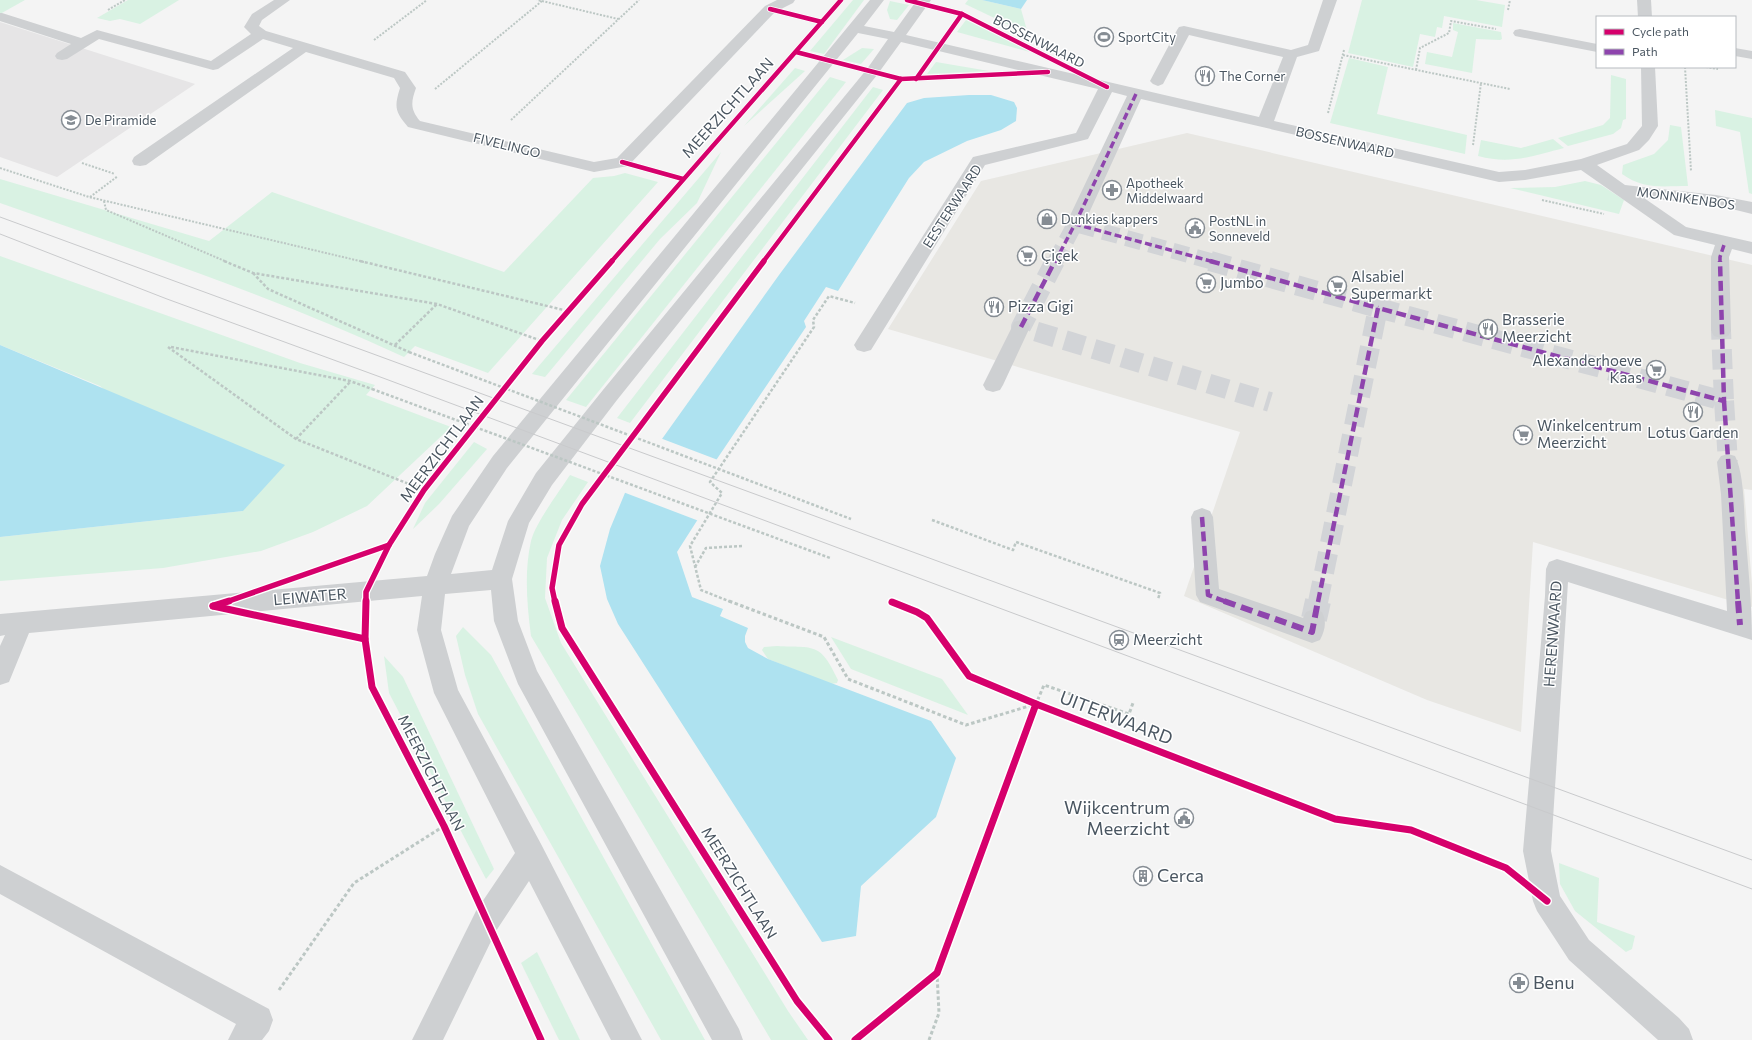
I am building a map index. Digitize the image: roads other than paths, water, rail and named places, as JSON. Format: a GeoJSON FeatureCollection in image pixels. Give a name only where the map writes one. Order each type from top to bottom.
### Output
{"type":"FeatureCollection","features":[{"type":"Feature","properties":{"kind":"street"},"geometry":{"type":"LineString","coordinates":[[283,0],[257,16],[251,27],[261,34],[304,47]]}},
{"type":"Feature","properties":{"kind":"street","name":"FIVELINGO"},"geometry":{"type":"LineString","coordinates":[[304,47],[400,74],[408,88],[402,106],[405,114],[414,124],[488,140],[594,167],[622,162],[770,9],[788,0]]}},
{"type":"Feature","properties":{"kind":"street"},"geometry":{"type":"LineString","coordinates":[[627,1040],[446,693],[429,630],[435,586],[446,554],[460,522],[500,462],[877,0]]}},
{"type":"Feature","properties":{"kind":"street"},"geometry":{"type":"LineString","coordinates":[[728,1040],[527,676],[506,621],[501,579],[519,521],[544,479],[614,388],[872,72],[924,0]]}},
{"type":"Feature","properties":{"kind":"street"},"geometry":{"type":"LineString","coordinates":[[1158,81],[1184,30],[1291,54],[1314,48],[1330,0]]}},
{"type":"Feature","properties":{"kind":"street"},"geometry":{"type":"LineString","coordinates":[[1644,0],[1645,16]]}},
{"type":"Feature","properties":{"kind":"street"},"geometry":{"type":"LineString","coordinates":[[2,16],[82,43]]}},
{"type":"Feature","properties":{"kind":"street","name":"BOSSENWAARD"},"geometry":{"type":"LineString","coordinates":[[855,28],[1499,177],[1524,175],[1584,164]]}},
{"type":"Feature","properties":{"kind":"street"},"geometry":{"type":"LineString","coordinates":[[1520,33],[1596,48]]}},
{"type":"Feature","properties":{"kind":"street"},"geometry":{"type":"LineString","coordinates":[[62,56],[97,34],[213,66],[261,34]]}},
{"type":"Feature","properties":{"kind":"street"},"geometry":{"type":"LineString","coordinates":[[140,161],[304,47]]}},
{"type":"Feature","properties":{"kind":"street"},"geometry":{"type":"LineString","coordinates":[[1736,52],[1752,55]]}},
{"type":"Feature","properties":{"kind":"street"},"geometry":{"type":"LineString","coordinates":[[1265,123],[1291,54]]}},
{"type":"Feature","properties":{"kind":"street"},"geometry":{"type":"LineString","coordinates":[[1584,164],[1633,147],[1643,137],[1650,126],[1648,68]]}},
{"type":"Feature","properties":{"kind":"street","name":"EESTERWAARD"},"geometry":{"type":"LineString","coordinates":[[864,345],[978,161],[1082,136],[1107,87]]}},
{"type":"Feature","properties":{"kind":"street"},"geometry":{"type":"LineString","coordinates":[[1075,224],[1136,94]]}},
{"type":"Feature","properties":{"kind":"street","name":"MONNIKENBOS"},"geometry":{"type":"LineString","coordinates":[[1584,164],[1680,231],[1752,248]]}},
{"type":"Feature","properties":{"kind":"street","name":"MONNIKENBOS"},"geometry":{"type":"LineString","coordinates":[[1620,189],[1706,199],[1752,208]]}},
{"type":"Feature","properties":{"kind":"street"},"geometry":{"type":"LineString","coordinates":[[1721,331],[1720,258],[1725,242]]}},
{"type":"Feature","properties":{"kind":"street"},"geometry":{"type":"LineString","coordinates":[[993,385],[1021,327]]}},
{"type":"Feature","properties":{"kind":"street"},"geometry":{"type":"LineString","coordinates":[[1728,462],[1746,627]]}},
{"type":"Feature","properties":{"kind":"street"},"geometry":{"type":"LineString","coordinates":[[1202,517],[1208,595],[1312,632],[1314,619]]}},
{"type":"Feature","properties":{"kind":"street","name":"HERENWAARD"},"geometry":{"type":"LineString","coordinates":[[1678,1040],[1579,950],[1547,900],[1537,851],[1557,569],[1746,627]]}},
{"type":"Feature","properties":{"kind":"street","name":"LEIWATER"},"geometry":{"type":"LineString","coordinates":[[11,624],[501,579]]}},
{"type":"Feature","properties":{"kind":"street"},"geometry":{"type":"LineString","coordinates":[[0,674],[11,624]]}},
{"type":"Feature","properties":{"kind":"street"},"geometry":{"type":"LineString","coordinates":[[427,1040],[486,922],[531,854]]}},
{"type":"Feature","properties":{"kind":"street"},"geometry":{"type":"LineString","coordinates":[[0,879],[250,1030]]}},
{"type":"Feature","properties":{"kind":"water"},"geometry":{"type":"Polygon","coordinates":[[[982,0],[1027,0],[1021,9],[982,0]]]}},
{"type":"Feature","properties":{"kind":"water"},"geometry":{"type":"Polygon","coordinates":[[[991,95],[1014,102],[1017,108],[1016,121],[1001,130],[967,141],[924,162],[909,178],[838,291],[826,287],[804,321],[806,327],[698,487],[714,494],[677,552],[692,597],[723,609],[720,616],[748,628],[745,636],[745,642],[748,648],[768,659],[931,721],[956,758],[936,817],[861,886],[856,936],[822,942],[618,624],[607,599],[600,566],[610,529],[627,488],[779,275],[907,103],[924,98],[991,95]]]}},
{"type":"Feature","properties":{"kind":"water"},"geometry":{"type":"Polygon","coordinates":[[[0,345],[285,465],[243,511],[0,537],[0,345]]]}},
{"type":"Feature","properties":{"kind":"tunnel"},"geometry":{"type":"LineString","coordinates":[[1055,262],[1075,224],[1214,262]]}},
{"type":"Feature","properties":{"kind":"tunnel"},"geometry":{"type":"LineString","coordinates":[[1055,261],[1021,327],[1270,402]]}},
{"type":"Feature","properties":{"kind":"tunnel"},"geometry":{"type":"LineString","coordinates":[[1210,261],[1378,308]]}},
{"type":"Feature","properties":{"kind":"tunnel"},"geometry":{"type":"LineString","coordinates":[[1318,602],[1378,308]]}},
{"type":"Feature","properties":{"kind":"tunnel"},"geometry":{"type":"LineString","coordinates":[[1378,308],[1724,401]]}},
{"type":"Feature","properties":{"kind":"tunnel"},"geometry":{"type":"LineString","coordinates":[[1721,331],[1724,401]]}},
{"type":"Feature","properties":{"kind":"tunnel"},"geometry":{"type":"LineString","coordinates":[[1724,401],[1728,462]]}},
{"type":"Feature","properties":{"kind":"tunnel"},"geometry":{"type":"LineString","coordinates":[[1314,619],[1318,601]]}},
{"type":"Feature","properties":{"kind":"tram line"},"geometry":{"type":"LineString","coordinates":[[0,217],[1752,860]]}},
{"type":"Feature","properties":{"kind":"tram line"},"geometry":{"type":"LineString","coordinates":[[0,234],[167,299],[383,378],[1752,889]]}},
{"type":"Feature","properties":{"kind":"place","name":"SportCity"},"geometry":{"type":"Point","coordinates":[1104,37]}},
{"type":"Feature","properties":{"kind":"place","name":"The Corner"},"geometry":{"type":"Point","coordinates":[1205,76]}},
{"type":"Feature","properties":{"kind":"place","name":"De Piramide"},"geometry":{"type":"Point","coordinates":[71,120]}},
{"type":"Feature","properties":{"kind":"place","name":"Apotheek Middelwaard"},"geometry":{"type":"Point","coordinates":[1112,190]}},
{"type":"Feature","properties":{"kind":"place","name":"Dunkies kappers"},"geometry":{"type":"Point","coordinates":[1047,219]}},
{"type":"Feature","properties":{"kind":"place","name":"PostNL in Sonneveld"},"geometry":{"type":"Point","coordinates":[1195,228]}},
{"type":"Feature","properties":{"kind":"place","name":"Çiçek"},"geometry":{"type":"Point","coordinates":[1027,256]}},
{"type":"Feature","properties":{"kind":"place","name":"Jumbo"},"geometry":{"type":"Point","coordinates":[1206,283]}},
{"type":"Feature","properties":{"kind":"place","name":"Alsabiel Supermarkt"},"geometry":{"type":"Point","coordinates":[1337,286]}},
{"type":"Feature","properties":{"kind":"place","name":"Pizza Gigi"},"geometry":{"type":"Point","coordinates":[994,307]}},
{"type":"Feature","properties":{"kind":"place","name":"Brasserie Meerzicht"},"geometry":{"type":"Point","coordinates":[1488,329]}},
{"type":"Feature","properties":{"kind":"place","name":"Alexanderhoeve Kaas"},"geometry":{"type":"Point","coordinates":[1656,370]}},
{"type":"Feature","properties":{"kind":"place","name":"Lotus Garden"},"geometry":{"type":"Point","coordinates":[1693,412]}},
{"type":"Feature","properties":{"kind":"place","name":"Winkelcentrum Meerzicht"},"geometry":{"type":"Point","coordinates":[1523,435]}},
{"type":"Feature","properties":{"kind":"place","name":"Meerzicht"},"geometry":{"type":"Point","coordinates":[1119,640]}},
{"type":"Feature","properties":{"kind":"place","name":"Wijkcentrum Meerzicht"},"geometry":{"type":"Point","coordinates":[1184,818]}},
{"type":"Feature","properties":{"kind":"place","name":"Cerca"},"geometry":{"type":"Point","coordinates":[1143,876]}},
{"type":"Feature","properties":{"kind":"place","name":"Benu"},"geometry":{"type":"Point","coordinates":[1519,983]}}]}
